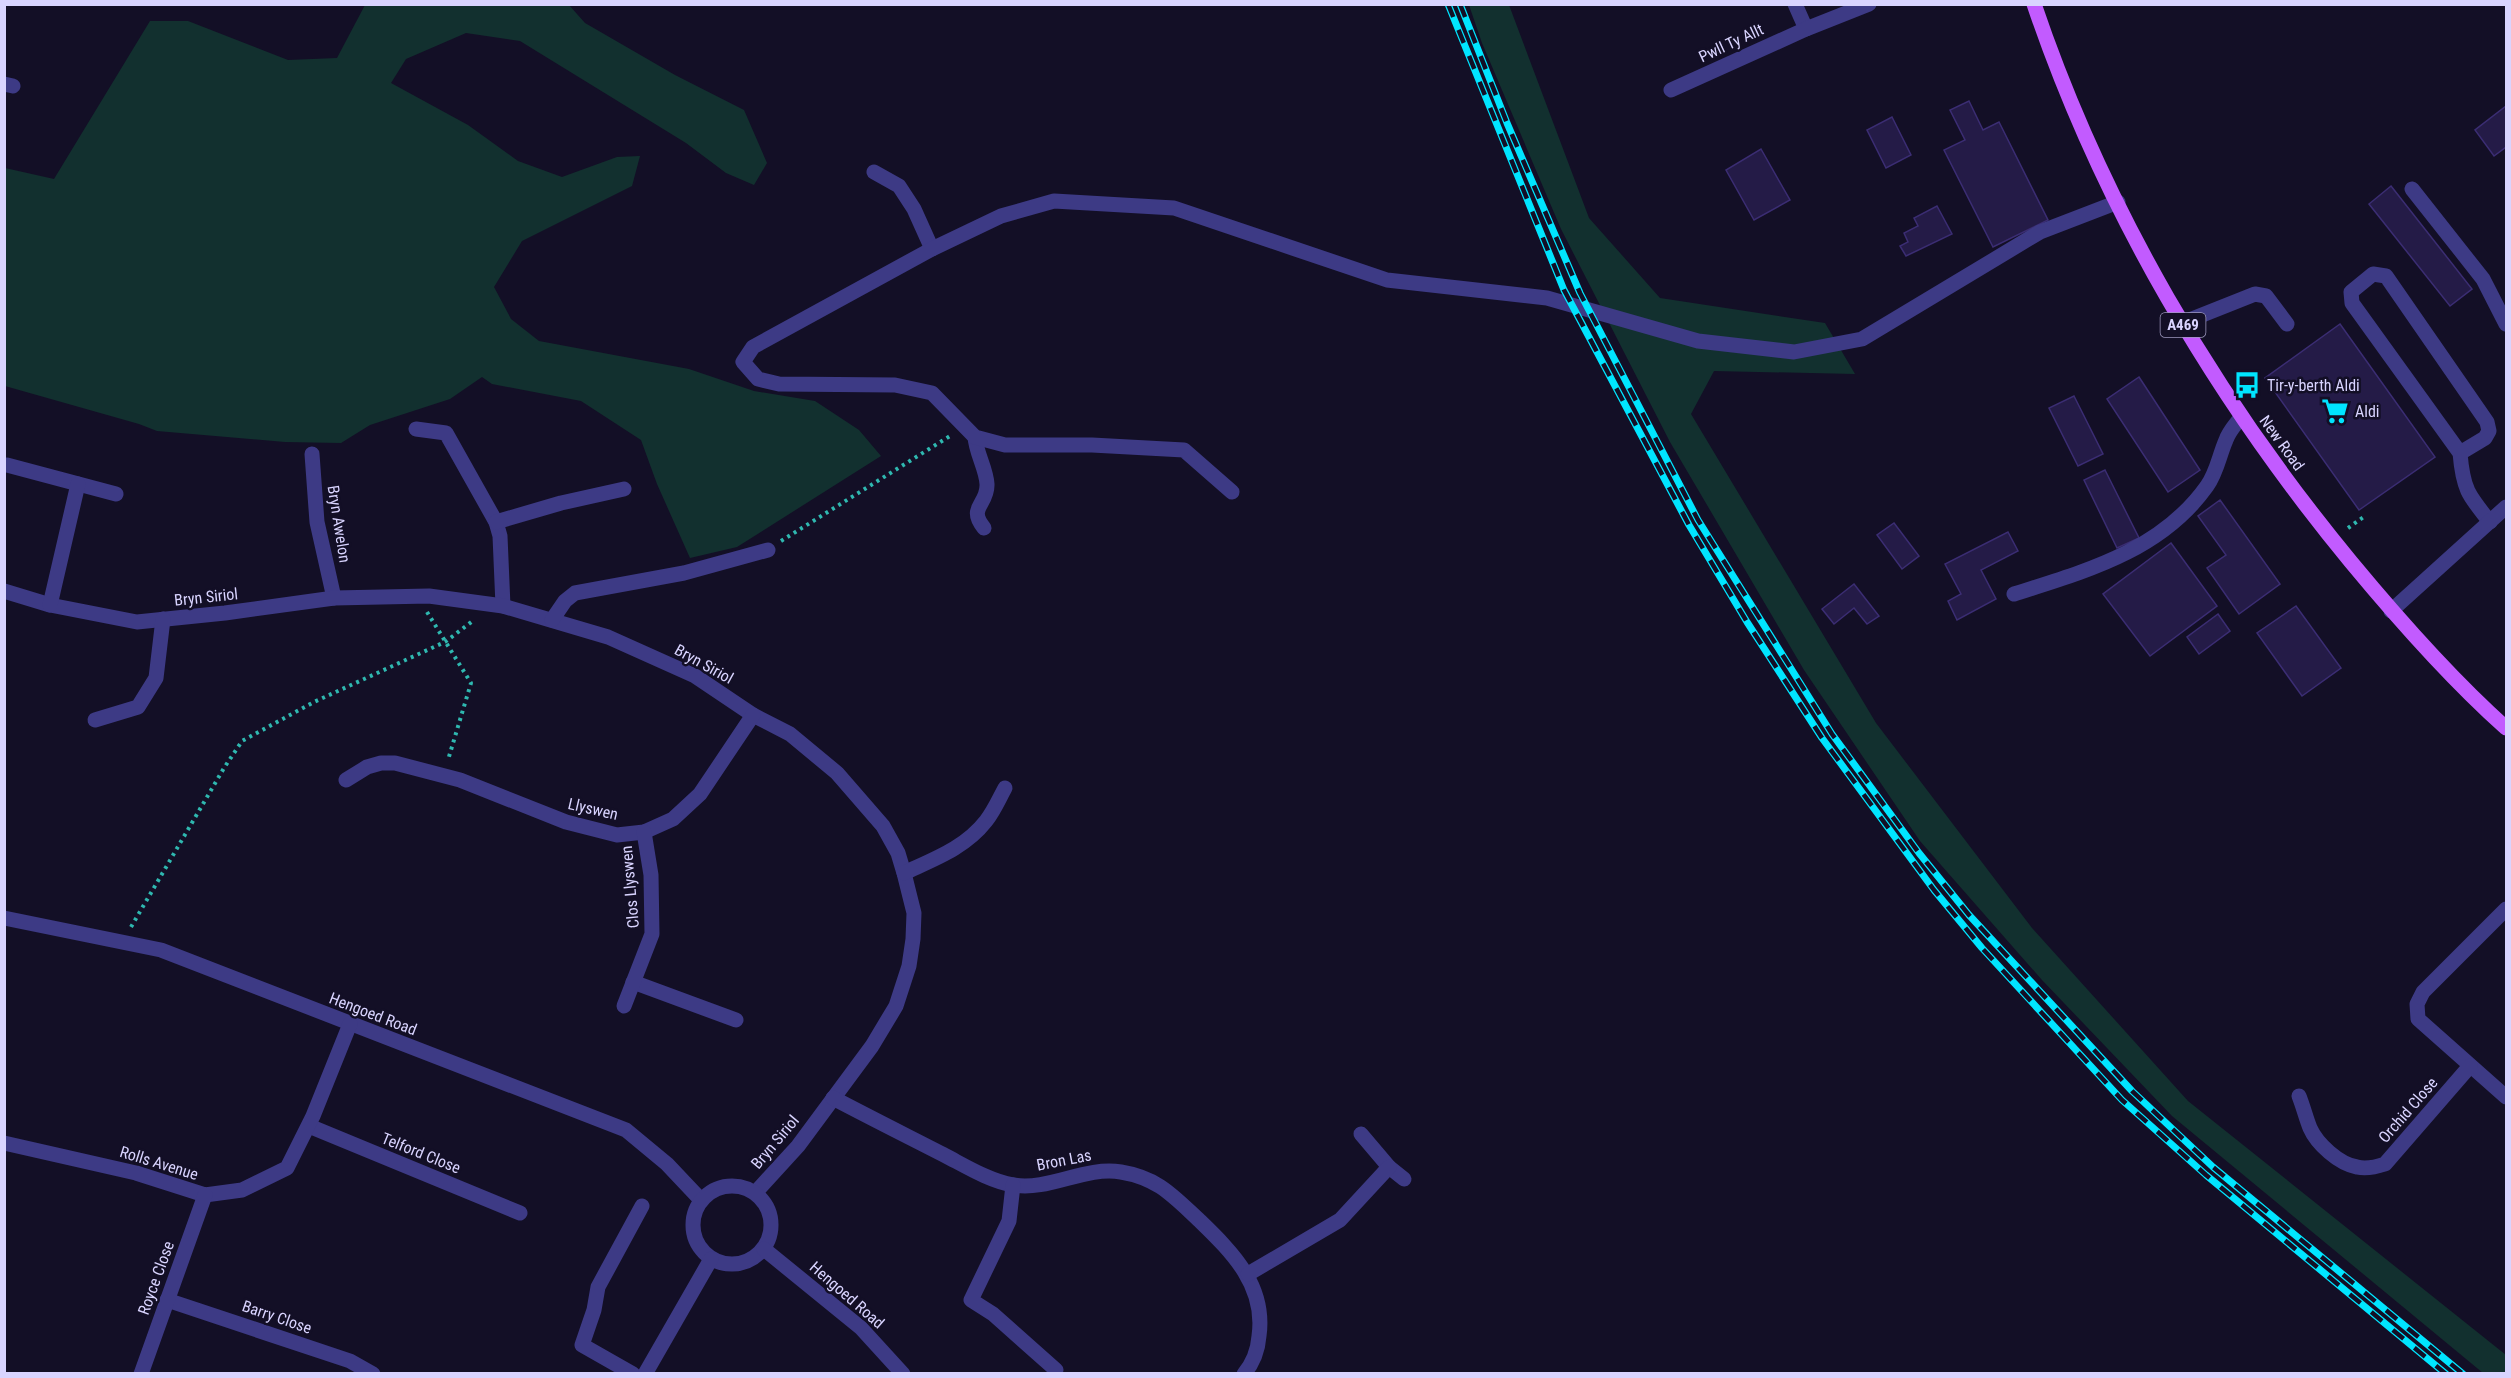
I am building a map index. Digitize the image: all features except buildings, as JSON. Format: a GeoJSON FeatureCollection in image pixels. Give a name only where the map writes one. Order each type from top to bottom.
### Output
{"type":"FeatureCollection","features":[{"type":"Feature","properties":{"kind":"main road","name":"New Road"},"geometry":{"type":"LineString","coordinates":[[2034,4],[2086,140],[2182,323],[2241,417],[2308,510],[2391,611],[2506,728]]}},
{"type":"Feature","properties":{"kind":"street"},"geometry":{"type":"LineString","coordinates":[[1795,4],[1806,29]]}},
{"type":"Feature","properties":{"kind":"street","name":"Pwll Ty Allt"},"geometry":{"type":"LineString","coordinates":[[1671,90],[1806,29],[1869,4]]}},
{"type":"Feature","properties":{"kind":"street"},"geometry":{"type":"LineString","coordinates":[[874,172],[899,186],[914,209],[932,249]]}},
{"type":"Feature","properties":{"kind":"street"},"geometry":{"type":"LineString","coordinates":[[2412,189],[2483,279],[2506,324]]}},
{"type":"Feature","properties":{"kind":"street"},"geometry":{"type":"LineString","coordinates":[[984,528],[976,519],[976,514],[987,493],[987,482],[971,433],[932,393],[895,385],[779,384],[758,379],[743,362],[753,347],[932,249],[1000,216],[1054,201],[1174,208],[1388,280],[1547,298],[1698,341],[1794,352],[1862,339],[2040,232],[2118,202]]}},
{"type":"Feature","properties":{"kind":"street"},"geometry":{"type":"LineString","coordinates":[[2460,453],[2485,438],[2489,431],[2487,422],[2386,276],[2373,274],[2351,292],[2352,303],[2460,453],[2462,474],[2469,496],[2490,522]]}},
{"type":"Feature","properties":{"kind":"street"},"geometry":{"type":"LineString","coordinates":[[2182,323],[2255,294],[2266,296],[2286,324]]}},
{"type":"Feature","properties":{"kind":"street"},"geometry":{"type":"LineString","coordinates":[[2014,594],[2096,568],[2165,531],[2208,486],[2218,468],[2227,437],[2241,417]]}},
{"type":"Feature","properties":{"kind":"street"},"geometry":{"type":"LineString","coordinates":[[416,429],[446,433],[496,522],[500,536],[498,605]]}},
{"type":"Feature","properties":{"kind":"street"},"geometry":{"type":"LineString","coordinates":[[971,433],[1005,445],[1092,445],[1184,450],[1232,492]]}},
{"type":"Feature","properties":{"kind":"street","name":"Bryn Awelon"},"geometry":{"type":"LineString","coordinates":[[312,454],[317,522],[334,598]]}},
{"type":"Feature","properties":{"kind":"street"},"geometry":{"type":"LineString","coordinates":[[7,465],[116,494]]}},
{"type":"Feature","properties":{"kind":"street"},"geometry":{"type":"LineString","coordinates":[[50,605],[78,484]]}},
{"type":"Feature","properties":{"kind":"street"},"geometry":{"type":"LineString","coordinates":[[496,522],[523,513],[624,489]]}},
{"type":"Feature","properties":{"kind":"street"},"geometry":{"type":"LineString","coordinates":[[2391,611],[2506,507]]}},
{"type":"Feature","properties":{"kind":"street"},"geometry":{"type":"LineString","coordinates":[[552,620],[565,601],[575,593],[684,573],[768,550]]}},
{"type":"Feature","properties":{"kind":"street","name":"Bryn Siriol"},"geometry":{"type":"LineString","coordinates":[[4,591],[50,605],[137,622],[334,598],[429,596],[498,605],[608,637],[695,676],[753,715],[790,734],[837,773],[883,826],[898,854],[914,913],[909,966],[896,1006],[872,1046],[798,1146],[755,1193]]}},
{"type":"Feature","properties":{"kind":"street"},"geometry":{"type":"LineString","coordinates":[[95,720],[138,707],[156,678],[163,620]]}},
{"type":"Feature","properties":{"kind":"street","name":"Llyswen"},"geometry":{"type":"LineString","coordinates":[[346,780],[368,767],[381,763],[416,766],[566,822],[617,835],[644,832],[673,819],[700,794],[753,715]]}},
{"type":"Feature","properties":{"kind":"street"},"geometry":{"type":"LineString","coordinates":[[904,873],[951,852],[971,837],[987,820],[1005,788]]}},
{"type":"Feature","properties":{"kind":"street","name":"Clos Llyswen"},"geometry":{"type":"LineString","coordinates":[[624,1005],[652,934],[651,875],[644,832]]}},
{"type":"Feature","properties":{"kind":"street"},"geometry":{"type":"LineString","coordinates":[[2506,909],[2423,992],[2416,1004],[2418,1019],[2506,1097]]}},
{"type":"Feature","properties":{"kind":"street","name":"Hengoed Road"},"geometry":{"type":"LineString","coordinates":[[4,918],[161,950],[626,1130],[667,1164],[701,1200]]}},
{"type":"Feature","properties":{"kind":"street"},"geometry":{"type":"LineString","coordinates":[[633,982],[736,1020]]}},
{"type":"Feature","properties":{"kind":"street","name":"Rolls Avenue"},"geometry":{"type":"LineString","coordinates":[[4,1143],[136,1173],[205,1195],[242,1190],[288,1168],[309,1126],[350,1024]]}},
{"type":"Feature","properties":{"kind":"street","name":"Orchid Close"},"geometry":{"type":"LineString","coordinates":[[2299,1096],[2311,1130],[2323,1146],[2344,1163],[2358,1168],[2375,1167],[2385,1164],[2470,1066]]}},
{"type":"Feature","properties":{"kind":"street","name":"Bron Las"},"geometry":{"type":"LineString","coordinates":[[833,1098],[983,1175],[1014,1185],[1053,1183],[1095,1171],[1119,1171],[1152,1179],[1172,1194],[1228,1248],[1248,1274],[1260,1302],[1261,1323],[1258,1348],[1244,1374]]}},
{"type":"Feature","properties":{"kind":"street","name":"Telford Close"},"geometry":{"type":"LineString","coordinates":[[309,1126],[520,1213]]}},
{"type":"Feature","properties":{"kind":"street"},"geometry":{"type":"LineString","coordinates":[[1361,1134],[1389,1167],[1404,1179]]}},
{"type":"Feature","properties":{"kind":"street"},"geometry":{"type":"LineString","coordinates":[[1248,1274],[1340,1220],[1389,1167]]}},
{"type":"Feature","properties":{"kind":"street"},"geometry":{"type":"LineString","coordinates":[[733,1185],[755,1193],[764,1202],[771,1219],[770,1237],[764,1249],[745,1263],[721,1264],[711,1259],[700,1250],[694,1238],[692,1225],[694,1211],[701,1200],[710,1192],[733,1185]]}},
{"type":"Feature","properties":{"kind":"street"},"geometry":{"type":"LineString","coordinates":[[1014,1185],[1009,1221],[971,1300],[993,1314],[1056,1370]]}},
{"type":"Feature","properties":{"kind":"street","name":"Royce Close"},"geometry":{"type":"LineString","coordinates":[[141,1374],[205,1195]]}},
{"type":"Feature","properties":{"kind":"street"},"geometry":{"type":"LineString","coordinates":[[633,1374],[613,1369],[582,1345],[594,1310],[598,1287],[642,1206]]}},
{"type":"Feature","properties":{"kind":"street","name":"Hengoed Road"},"geometry":{"type":"LineString","coordinates":[[764,1249],[861,1328],[903,1374]]}},
{"type":"Feature","properties":{"kind":"street"},"geometry":{"type":"LineString","coordinates":[[645,1374],[711,1259]]}},
{"type":"Feature","properties":{"kind":"street","name":"Barry Close"},"geometry":{"type":"LineString","coordinates":[[167,1300],[350,1361],[373,1374]]}},
{"type":"Feature","properties":{"kind":"path"},"geometry":{"type":"LineString","coordinates":[[768,550],[945,438],[971,433]]}},
{"type":"Feature","properties":{"kind":"path"},"geometry":{"type":"LineString","coordinates":[[2348,528],[2365,516]]}},
{"type":"Feature","properties":{"kind":"path"},"geometry":{"type":"LineString","coordinates":[[417,596],[471,683],[443,775]]}},
{"type":"Feature","properties":{"kind":"path"},"geometry":{"type":"LineString","coordinates":[[131,927],[242,741],[314,702],[445,642],[498,605]]}},
{"type":"Feature","properties":{"kind":"green space"},"geometry":{"type":"Polygon","coordinates":[[[365,5],[569,5],[585,23],[675,75],[744,110],[767,163],[754,185],[726,173],[686,143],[520,41],[466,33],[406,59],[391,83],[468,125],[518,161],[562,177],[617,157],[640,156],[632,186],[522,241],[494,287],[511,319],[539,341],[689,369],[754,391],[815,401],[859,430],[881,456],[737,547],[690,558],[657,484],[641,440],[581,401],[492,384],[482,377],[450,399],[370,425],[341,443],[285,442],[157,431],[5,386],[5,168],[54,179],[150,21],[188,21],[288,60],[337,58],[365,5]]]}},
{"type":"Feature","properties":{"kind":"green space"},"geometry":{"type":"Polygon","coordinates":[[[1469,5],[1509,5],[1589,218],[1660,298],[1825,323],[1855,374],[1714,371],[1691,414],[1876,723],[2032,928],[2188,1101],[2506,1355],[2506,1373],[2483,1373],[2172,1116],[2042,980],[1920,841],[1804,670],[1670,442],[1561,229],[1482,43],[1469,5]]]}},
{"type":"Feature","properties":{"kind":"railway"},"geometry":{"type":"LineString","coordinates":[[1448,4],[1564,290],[1689,525],[1747,622],[1822,738],[1934,890],[1982,948],[2122,1100],[2206,1175],[2446,1374]]}},
{"type":"Feature","properties":{"kind":"railway"},"geometry":{"type":"LineString","coordinates":[[1460,4],[1507,123],[1580,293],[1698,520],[1832,734],[1919,853],[1969,915],[2132,1091],[2213,1167],[2463,1374]]}},
{"type":"Feature","properties":{"kind":"place","name":"Tir-y-berth Aldi"},"geometry":{"type":"Point","coordinates":[2247,385]}},
{"type":"Feature","properties":{"kind":"place","name":"Aldi"},"geometry":{"type":"Point","coordinates":[2335,411]}}]}
